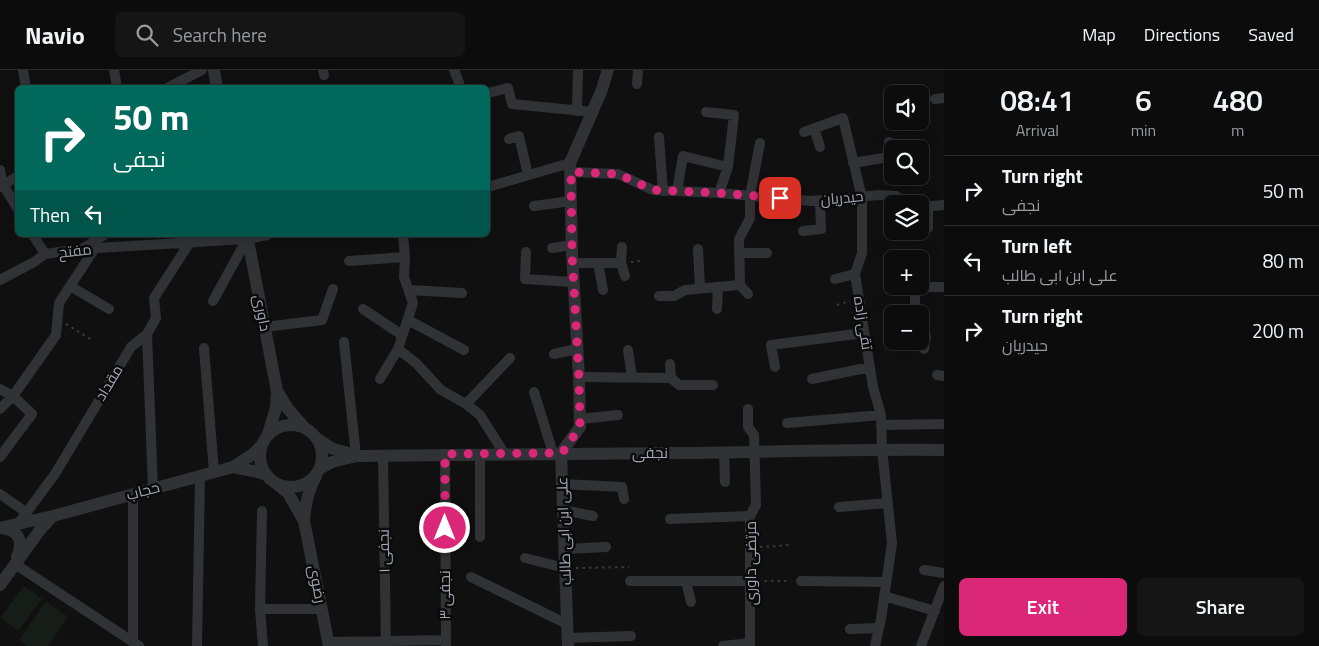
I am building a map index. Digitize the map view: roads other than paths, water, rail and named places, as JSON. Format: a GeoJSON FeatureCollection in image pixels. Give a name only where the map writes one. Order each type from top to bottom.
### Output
{"type":"FeatureCollection","features":[{"type":"Feature","properties":{"kind":"street"},"geometry":{"type":"LineString","coordinates":[[23,70],[26,85]]}},
{"type":"Feature","properties":{"kind":"street"},"geometry":{"type":"LineString","coordinates":[[114,70],[116,85]]}},
{"type":"Feature","properties":{"kind":"street"},"geometry":{"type":"LineString","coordinates":[[173,85],[202,70]]}},
{"type":"Feature","properties":{"kind":"street"},"geometry":{"type":"LineString","coordinates":[[214,70],[217,85]]}},
{"type":"Feature","properties":{"kind":"street"},"geometry":{"type":"LineString","coordinates":[[454,70],[460,85]]}},
{"type":"Feature","properties":{"kind":"street"},"geometry":{"type":"LineString","coordinates":[[578,70],[578,111]]}},
{"type":"Feature","properties":{"kind":"street"},"geometry":{"type":"LineString","coordinates":[[534,392],[557,453],[580,427],[572,263],[570,168],[608,70]]}},
{"type":"Feature","properties":{"kind":"street"},"geometry":{"type":"LineString","coordinates":[[637,84],[638,70]]}},
{"type":"Feature","properties":{"kind":"street"},"geometry":{"type":"LineString","coordinates":[[490,92],[508,88],[512,104],[593,112]]}},
{"type":"Feature","properties":{"kind":"street"},"geometry":{"type":"LineString","coordinates":[[706,112],[734,115],[728,167],[719,193]]}},
{"type":"Feature","properties":{"kind":"street","name":"تقی زاده"},"geometry":{"type":"LineString","coordinates":[[820,147],[809,130],[843,118],[862,198],[862,253],[855,274],[873,387],[881,420],[882,449],[892,544],[875,646]]}},
{"type":"Feature","properties":{"kind":"street"},"geometry":{"type":"LineString","coordinates":[[509,139],[519,136],[528,175]]}},
{"type":"Feature","properties":{"kind":"street"},"geometry":{"type":"LineString","coordinates":[[659,137],[663,191]]}},
{"type":"Feature","properties":{"kind":"street"},"geometry":{"type":"LineString","coordinates":[[748,294],[740,285],[739,239],[750,218],[750,196],[760,143]]}},
{"type":"Feature","properties":{"kind":"street"},"geometry":{"type":"LineString","coordinates":[[677,192],[683,156],[728,167]]}},
{"type":"Feature","properties":{"kind":"street"},"geometry":{"type":"LineString","coordinates":[[854,163],[884,158]]}},
{"type":"Feature","properties":{"kind":"street","name":"حیدریان"},"geometry":{"type":"LineString","coordinates":[[490,186],[528,175],[570,168],[618,174],[653,190],[663,191],[820,200],[884,195]]}},
{"type":"Feature","properties":{"kind":"street"},"geometry":{"type":"LineString","coordinates":[[0,170],[2,186],[15,205]]}},
{"type":"Feature","properties":{"kind":"street"},"geometry":{"type":"LineString","coordinates":[[2,186],[15,178]]}},
{"type":"Feature","properties":{"kind":"street"},"geometry":{"type":"LineString","coordinates":[[803,231],[822,229],[820,200]]}},
{"type":"Feature","properties":{"kind":"street"},"geometry":{"type":"LineString","coordinates":[[534,206],[571,201]]}},
{"type":"Feature","properties":{"kind":"street"},"geometry":{"type":"LineString","coordinates":[[929,206],[944,205]]}},
{"type":"Feature","properties":{"kind":"street"},"geometry":{"type":"LineString","coordinates":[[34,237],[45,254]]}},
{"type":"Feature","properties":{"kind":"street"},"geometry":{"type":"LineString","coordinates":[[81,249],[101,237]]}},
{"type":"Feature","properties":{"kind":"street"},"geometry":{"type":"LineString","coordinates":[[213,301],[247,237]]}},
{"type":"Feature","properties":{"kind":"street","name":"مفتح"},"geometry":{"type":"LineString","coordinates":[[0,280],[45,254],[81,249],[247,237]]}},
{"type":"Feature","properties":{"kind":"street","name":"داوری"},"geometry":{"type":"LineString","coordinates":[[247,237],[277,391]]}},
{"type":"Feature","properties":{"kind":"street"},"geometry":{"type":"LineString","coordinates":[[380,379],[398,349],[413,303],[404,277],[403,237]]}},
{"type":"Feature","properties":{"kind":"street","name":"مقداد"},"geometry":{"type":"LineString","coordinates":[[18,524],[55,474],[131,347],[147,334],[156,318],[154,298],[190,242]]}},
{"type":"Feature","properties":{"kind":"street"},"geometry":{"type":"LineString","coordinates":[[552,248],[572,245]]}},
{"type":"Feature","properties":{"kind":"street"},"geometry":{"type":"LineString","coordinates":[[622,247],[621,263],[625,276]]}},
{"type":"Feature","properties":{"kind":"street"},"geometry":{"type":"LineString","coordinates":[[0,409],[13,396],[56,335],[59,304],[96,248]]}},
{"type":"Feature","properties":{"kind":"street"},"geometry":{"type":"LineString","coordinates":[[698,249],[700,288]]}},
{"type":"Feature","properties":{"kind":"street"},"geometry":{"type":"LineString","coordinates":[[526,252],[525,279],[574,282]]}},
{"type":"Feature","properties":{"kind":"street"},"geometry":{"type":"LineString","coordinates":[[739,253],[767,253]]}},
{"type":"Feature","properties":{"kind":"street"},"geometry":{"type":"LineString","coordinates":[[349,261],[405,257]]}},
{"type":"Feature","properties":{"kind":"street"},"geometry":{"type":"LineString","coordinates":[[572,263],[621,263]]}},
{"type":"Feature","properties":{"kind":"street"},"geometry":{"type":"LineString","coordinates":[[598,263],[603,290]]}},
{"type":"Feature","properties":{"kind":"street"},"geometry":{"type":"LineString","coordinates":[[835,279],[855,274]]}},
{"type":"Feature","properties":{"kind":"street"},"geometry":{"type":"LineString","coordinates":[[659,296],[674,296],[685,290],[740,285]]}},
{"type":"Feature","properties":{"kind":"street"},"geometry":{"type":"LineString","coordinates":[[70,286],[109,309]]}},
{"type":"Feature","properties":{"kind":"street"},"geometry":{"type":"LineString","coordinates":[[915,305],[915,287],[944,286]]}},
{"type":"Feature","properties":{"kind":"street"},"geometry":{"type":"LineString","coordinates":[[717,309],[718,287]]}},
{"type":"Feature","properties":{"kind":"street"},"geometry":{"type":"LineString","coordinates":[[264,327],[322,320],[333,289]]}},
{"type":"Feature","properties":{"kind":"street"},"geometry":{"type":"LineString","coordinates":[[409,290],[462,293]]}},
{"type":"Feature","properties":{"kind":"street"},"geometry":{"type":"LineString","coordinates":[[363,309],[402,335]]}},
{"type":"Feature","properties":{"kind":"street"},"geometry":{"type":"LineString","coordinates":[[408,320],[464,350]]}},
{"type":"Feature","properties":{"kind":"street"},"geometry":{"type":"LineString","coordinates":[[775,367],[771,345],[864,333]]}},
{"type":"Feature","properties":{"kind":"street"},"geometry":{"type":"LineString","coordinates":[[147,334],[153,489]]}},
{"type":"Feature","properties":{"kind":"street"},"geometry":{"type":"LineString","coordinates":[[344,342],[356,456]]}},
{"type":"Feature","properties":{"kind":"street"},"geometry":{"type":"LineString","coordinates":[[204,348],[214,472]]}},
{"type":"Feature","properties":{"kind":"street"},"geometry":{"type":"LineString","coordinates":[[398,349],[416,363],[441,390],[466,404],[480,415],[504,453]]}},
{"type":"Feature","properties":{"kind":"street"},"geometry":{"type":"LineString","coordinates":[[554,354],[577,349]]}},
{"type":"Feature","properties":{"kind":"street"},"geometry":{"type":"LineString","coordinates":[[628,350],[632,377]]}},
{"type":"Feature","properties":{"kind":"street"},"geometry":{"type":"LineString","coordinates":[[466,404],[510,358]]}},
{"type":"Feature","properties":{"kind":"street"},"geometry":{"type":"LineString","coordinates":[[670,364],[671,378]]}},
{"type":"Feature","properties":{"kind":"street"},"geometry":{"type":"LineString","coordinates":[[812,379],[870,367]]}},
{"type":"Feature","properties":{"kind":"street"},"geometry":{"type":"LineString","coordinates":[[579,377],[671,378],[679,385],[714,384]]}},
{"type":"Feature","properties":{"kind":"street"},"geometry":{"type":"LineString","coordinates":[[0,389],[13,396],[32,414],[0,457]]}},
{"type":"Feature","properties":{"kind":"street"},"geometry":{"type":"LineString","coordinates":[[277,391],[288,409],[316,438],[331,448],[356,456]]}},
{"type":"Feature","properties":{"kind":"street"},"geometry":{"type":"LineString","coordinates":[[234,467],[253,454],[261,446],[268,434],[276,408],[277,391]]}},
{"type":"Feature","properties":{"kind":"street","name":"مرتضی داوری"},"geometry":{"type":"LineString","coordinates":[[748,408],[748,427],[754,435],[756,505],[750,516],[750,644]]}},
{"type":"Feature","properties":{"kind":"street"},"geometry":{"type":"LineString","coordinates":[[580,419],[618,415]]}},
{"type":"Feature","properties":{"kind":"street"},"geometry":{"type":"LineString","coordinates":[[787,423],[881,420],[944,424]]}},
{"type":"Feature","properties":{"kind":"street"},"geometry":{"type":"LineString","coordinates":[[268,434],[286,424],[296,424],[306,428]]}},
{"type":"Feature","properties":{"kind":"street"},"geometry":{"type":"LineString","coordinates":[[304,521],[309,489],[318,471],[322,453],[316,438]]}},
{"type":"Feature","properties":{"kind":"street"},"geometry":{"type":"LineString","coordinates":[[261,446],[261,463],[272,479],[288,493],[304,521]]}},
{"type":"Feature","properties":{"kind":"street","name":"نجفی"},"geometry":{"type":"LineString","coordinates":[[356,456],[882,449],[944,450]]}},
{"type":"Feature","properties":{"kind":"street"},"geometry":{"type":"LineString","coordinates":[[724,452],[725,482]]}},
{"type":"Feature","properties":{"kind":"street","name":"علی ابن ابی طالب"},"geometry":{"type":"LineString","coordinates":[[557,453],[562,484],[568,642]]}},
{"type":"Feature","properties":{"kind":"street","name":"نجفی ۳"},"geometry":{"type":"LineString","coordinates":[[445,454],[446,643]]}},
{"type":"Feature","properties":{"kind":"street"},"geometry":{"type":"LineString","coordinates":[[480,454],[480,537]]}},
{"type":"Feature","properties":{"kind":"street","name":"نجفی ۱"},"geometry":{"type":"LineString","coordinates":[[383,455],[386,644]]}},
{"type":"Feature","properties":{"kind":"street"},"geometry":{"type":"LineString","coordinates":[[234,467],[258,472],[291,487],[301,485],[310,480],[318,471],[332,462],[356,456]]}},
{"type":"Feature","properties":{"kind":"street","name":"حجاب"},"geometry":{"type":"LineString","coordinates":[[1,528],[53,516],[234,467]]}},
{"type":"Feature","properties":{"kind":"street"},"geometry":{"type":"LineString","coordinates":[[197,646],[200,476]]}},
{"type":"Feature","properties":{"kind":"street"},"geometry":{"type":"LineString","coordinates":[[562,484],[622,487],[624,499]]}},
{"type":"Feature","properties":{"kind":"street"},"geometry":{"type":"LineString","coordinates":[[0,494],[27,513]]}},
{"type":"Feature","properties":{"kind":"street"},"geometry":{"type":"LineString","coordinates":[[133,494],[136,644]]}},
{"type":"Feature","properties":{"kind":"street"},"geometry":{"type":"LineString","coordinates":[[840,507],[888,503]]}},
{"type":"Feature","properties":{"kind":"street"},"geometry":{"type":"LineString","coordinates":[[563,510],[593,516]]}},
{"type":"Feature","properties":{"kind":"street"},"geometry":{"type":"LineString","coordinates":[[262,511],[260,610],[263,646]]}},
{"type":"Feature","properties":{"kind":"street"},"geometry":{"type":"LineString","coordinates":[[0,585],[40,530],[53,516]]}},
{"type":"Feature","properties":{"kind":"street"},"geometry":{"type":"LineString","coordinates":[[670,519],[750,516]]}},
{"type":"Feature","properties":{"kind":"street","name":"رضوی"},"geometry":{"type":"LineString","coordinates":[[304,521],[329,644]]}},
{"type":"Feature","properties":{"kind":"street"},"geometry":{"type":"LineString","coordinates":[[1,528],[10,529],[20,540],[21,550],[14,564]]}},
{"type":"Feature","properties":{"kind":"street"},"geometry":{"type":"LineString","coordinates":[[565,549],[606,547]]}},
{"type":"Feature","properties":{"kind":"street"},"geometry":{"type":"LineString","coordinates":[[525,558],[565,568]]}},
{"type":"Feature","properties":{"kind":"street"},"geometry":{"type":"LineString","coordinates":[[14,564],[136,644]]}},
{"type":"Feature","properties":{"kind":"street"},"geometry":{"type":"LineString","coordinates":[[924,570],[944,573]]}},
{"type":"Feature","properties":{"kind":"street"},"geometry":{"type":"LineString","coordinates":[[471,578],[567,624]]}},
{"type":"Feature","properties":{"kind":"street"},"geometry":{"type":"LineString","coordinates":[[630,581],[750,581]]}},
{"type":"Feature","properties":{"kind":"street"},"geometry":{"type":"LineString","coordinates":[[686,581],[691,602]]}},
{"type":"Feature","properties":{"kind":"street"},"geometry":{"type":"LineString","coordinates":[[801,581],[886,582]]}},
{"type":"Feature","properties":{"kind":"street"},"geometry":{"type":"LineString","coordinates":[[922,646],[944,586]]}},
{"type":"Feature","properties":{"kind":"street"},"geometry":{"type":"LineString","coordinates":[[884,596],[935,610]]}},
{"type":"Feature","properties":{"kind":"street"},"geometry":{"type":"LineString","coordinates":[[260,610],[322,609]]}},
{"type":"Feature","properties":{"kind":"street"},"geometry":{"type":"LineString","coordinates":[[850,629],[879,628]]}},
{"type":"Feature","properties":{"kind":"street"},"geometry":{"type":"LineString","coordinates":[[568,642],[631,636]]}},
{"type":"Feature","properties":{"kind":"street"},"geometry":{"type":"LineString","coordinates":[[329,644],[446,643]]}},
{"type":"Feature","properties":{"kind":"street"},"geometry":{"type":"LineString","coordinates":[[723,646],[750,644]]}}]}
